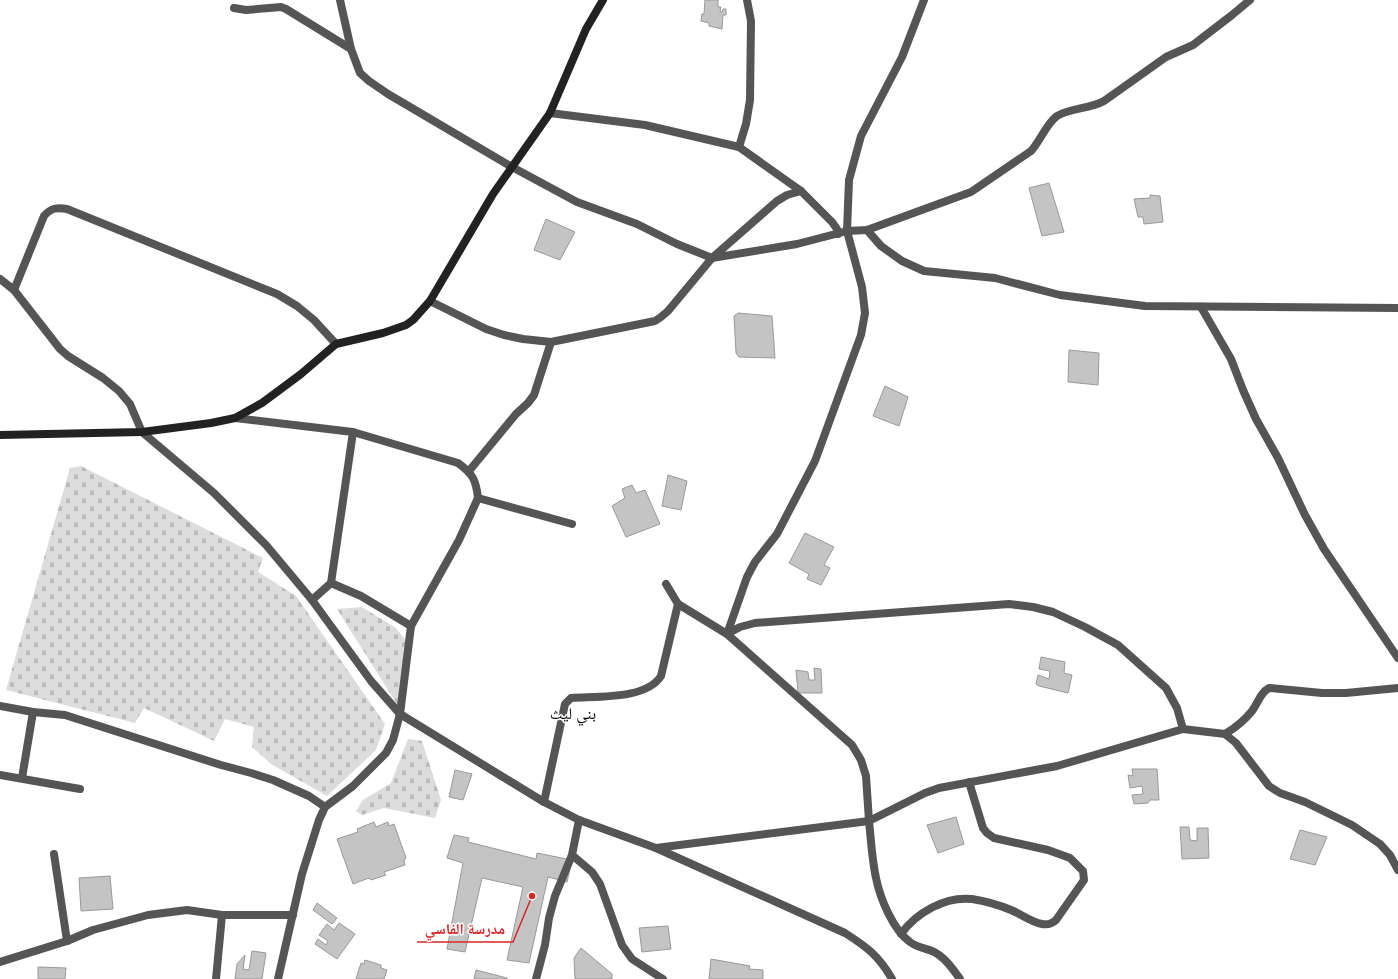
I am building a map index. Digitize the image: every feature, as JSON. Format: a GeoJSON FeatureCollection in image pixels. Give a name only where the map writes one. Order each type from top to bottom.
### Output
{"type":"FeatureCollection","features":[{"type":"Feature","properties":{"kind":"street"},"geometry":{"type":"LineString","coordinates":[[340,0],[351,49],[360,72],[368,81],[512,168],[577,202],[637,224],[677,244],[712,258],[797,244],[847,231],[867,230],[971,192],[1031,150],[1038,143],[1050,123],[1057,116],[1064,112],[1097,105],[1104,101],[1166,57],[1193,45],[1232,16],[1250,0]]}},
{"type":"Feature","properties":{"kind":"street"},"geometry":{"type":"LineString","coordinates":[[0,435],[142,432],[210,423],[235,418],[262,403],[301,374],[336,344],[383,333],[406,325],[413,320],[430,301],[493,194],[550,113],[586,29],[603,0]]}},
{"type":"Feature","properties":{"kind":"street"},"geometry":{"type":"LineString","coordinates":[[739,147],[746,124],[750,100],[751,21],[747,0]]}},
{"type":"Feature","properties":{"kind":"street"},"geometry":{"type":"LineString","coordinates":[[727,634],[747,577],[755,562],[777,534],[815,461],[861,336],[865,313],[862,287],[847,231],[849,180],[861,136],[902,57],[924,0]]}},
{"type":"Feature","properties":{"kind":"street"},"geometry":{"type":"LineString","coordinates":[[234,8],[246,10],[276,7],[286,9],[351,49]]}},
{"type":"Feature","properties":{"kind":"street"},"geometry":{"type":"LineString","coordinates":[[550,113],[645,125],[739,147],[802,192],[832,222],[838,234]]}},
{"type":"Feature","properties":{"kind":"street"},"geometry":{"type":"LineString","coordinates":[[430,301],[486,329],[522,339],[551,342],[655,321],[668,311],[712,258],[777,201],[787,195],[802,192]]}},
{"type":"Feature","properties":{"kind":"street"},"geometry":{"type":"LineString","coordinates":[[14,290],[44,216],[50,210],[59,207],[75,212],[277,294],[297,306],[314,320],[336,344]]}},
{"type":"Feature","properties":{"kind":"street"},"geometry":{"type":"LineString","coordinates":[[867,230],[881,246],[902,261],[924,271],[995,278],[1060,296],[1145,306],[1398,308]]}},
{"type":"Feature","properties":{"kind":"street"},"geometry":{"type":"LineString","coordinates":[[0,279],[14,290],[60,349],[119,390],[130,404],[142,432],[224,504],[266,545],[312,600],[371,681],[400,714],[544,802],[579,820],[656,848],[845,933],[868,948],[886,968],[892,979]]}},
{"type":"Feature","properties":{"kind":"street"},"geometry":{"type":"LineString","coordinates":[[1201,307],[1231,359],[1242,390],[1256,419],[1278,458],[1305,515],[1324,549],[1398,658]]}},
{"type":"Feature","properties":{"kind":"street"},"geometry":{"type":"LineString","coordinates":[[469,471],[516,414],[534,395],[551,342]]}},
{"type":"Feature","properties":{"kind":"street"},"geometry":{"type":"LineString","coordinates":[[235,418],[353,432],[458,463],[469,471],[474,479],[478,498],[459,540],[411,626],[400,714],[393,740],[386,753],[353,786],[325,807],[319,820],[310,845],[292,915],[278,979]]}},
{"type":"Feature","properties":{"kind":"street"},"geometry":{"type":"LineString","coordinates":[[312,600],[331,583],[353,432]]}},
{"type":"Feature","properties":{"kind":"street"},"geometry":{"type":"LineString","coordinates":[[478,498],[572,524]]}},
{"type":"Feature","properties":{"kind":"street"},"geometry":{"type":"LineString","coordinates":[[331,583],[361,596],[411,626]]}},
{"type":"Feature","properties":{"kind":"street"},"geometry":{"type":"LineString","coordinates":[[666,584],[678,604],[727,634],[852,745],[862,760],[866,776],[869,821],[876,879],[893,923],[910,943],[933,952],[951,968],[960,979]]}},
{"type":"Feature","properties":{"kind":"street"},"geometry":{"type":"LineString","coordinates":[[544,802],[567,700],[571,698],[641,692],[651,687],[658,681],[661,676],[678,604]]}},
{"type":"Feature","properties":{"kind":"street"},"geometry":{"type":"LineString","coordinates":[[727,634],[740,627],[755,623],[1009,604],[1033,607],[1059,615],[1118,645],[1166,688],[1177,708],[1183,729]]}},
{"type":"Feature","properties":{"kind":"street"},"geometry":{"type":"LineString","coordinates":[[1225,734],[1246,718],[1264,691],[1269,688],[1322,693],[1346,693],[1398,688]]}},
{"type":"Feature","properties":{"kind":"street"},"geometry":{"type":"LineString","coordinates":[[0,706],[33,712],[65,715],[273,780],[300,792],[325,807]]}},
{"type":"Feature","properties":{"kind":"street"},"geometry":{"type":"LineString","coordinates":[[22,778],[33,712]]}},
{"type":"Feature","properties":{"kind":"street"},"geometry":{"type":"LineString","coordinates":[[656,848],[869,821],[925,793],[939,788],[1057,766],[1183,729],[1225,734],[1236,743],[1269,786],[1280,794],[1305,802],[1352,825],[1380,844],[1390,855],[1398,870]]}},
{"type":"Feature","properties":{"kind":"street"},"geometry":{"type":"LineString","coordinates":[[0,775],[80,789]]}},
{"type":"Feature","properties":{"kind":"street"},"geometry":{"type":"LineString","coordinates":[[901,934],[907,925],[921,914],[945,902],[959,899],[972,899],[994,904],[1013,910],[1041,924],[1052,923],[1056,920],[1084,880],[1085,876],[1083,871],[1070,858],[1048,850],[994,838],[987,833],[982,828],[970,782]]}},
{"type":"Feature","properties":{"kind":"street"},"geometry":{"type":"LineString","coordinates":[[536,979],[545,945],[549,918],[555,896],[572,855],[579,820]]}},
{"type":"Feature","properties":{"kind":"street"},"geometry":{"type":"LineString","coordinates":[[54,854],[67,941]]}},
{"type":"Feature","properties":{"kind":"street"},"geometry":{"type":"LineString","coordinates":[[572,855],[596,878],[600,884],[622,945],[627,953],[638,964],[663,979]]}},
{"type":"Feature","properties":{"kind":"street"},"geometry":{"type":"LineString","coordinates":[[0,962],[67,941],[93,930],[148,915],[187,910],[222,915],[292,915]]}},
{"type":"Feature","properties":{"kind":"street"},"geometry":{"type":"LineString","coordinates":[[216,979],[222,915]]}},
{"type":"Feature","properties":{"kind":"green space"},"geometry":{"type":"Polygon","coordinates":[[[81,466],[263,558],[258,572],[296,596],[385,724],[376,750],[327,796],[271,764],[252,747],[254,727],[225,719],[214,741],[144,708],[135,723],[6,690],[70,468],[81,466]]]}},
{"type":"Feature","properties":{"kind":"green space"},"geometry":{"type":"Polygon","coordinates":[[[362,607],[396,628],[406,641],[405,709],[400,709],[337,609],[362,607]]]}},
{"type":"Feature","properties":{"kind":"green space"},"geometry":{"type":"Polygon","coordinates":[[[408,739],[422,741],[441,800],[435,818],[384,808],[362,815],[356,811],[363,800],[391,783],[408,739]]]}},
{"type":"Feature","properties":{"kind":"building"},"geometry":{"type":"Polygon","coordinates":[[[705,0],[718,0],[718,7],[721,7],[720,12],[722,12],[723,9],[726,9],[726,15],[723,15],[722,29],[709,26],[709,23],[701,21],[702,14],[704,14],[705,0]]]}},
{"type":"Feature","properties":{"kind":"building"},"geometry":{"type":"Polygon","coordinates":[[[1049,183],[1064,232],[1042,236],[1029,188],[1049,183]]]}},
{"type":"Feature","properties":{"kind":"building"},"geometry":{"type":"Polygon","coordinates":[[[1150,195],[1160,196],[1163,222],[1144,224],[1143,217],[1138,217],[1134,199],[1150,198],[1150,195]]]}},
{"type":"Feature","properties":{"kind":"building"},"geometry":{"type":"Polygon","coordinates":[[[546,219],[575,232],[560,260],[534,250],[546,219]]]}},
{"type":"Feature","properties":{"kind":"building"},"geometry":{"type":"Polygon","coordinates":[[[738,313],[772,316],[775,358],[739,357],[736,353],[734,316],[738,313]]]}},
{"type":"Feature","properties":{"kind":"building"},"geometry":{"type":"Polygon","coordinates":[[[1069,350],[1099,353],[1098,385],[1068,382],[1069,350]]]}},
{"type":"Feature","properties":{"kind":"building"},"geometry":{"type":"Polygon","coordinates":[[[885,386],[908,397],[899,426],[873,416],[885,386]]]}},
{"type":"Feature","properties":{"kind":"building"},"geometry":{"type":"Polygon","coordinates":[[[668,475],[687,481],[681,510],[662,506],[668,475]]]}},
{"type":"Feature","properties":{"kind":"building"},"geometry":{"type":"Polygon","coordinates":[[[632,485],[636,493],[645,490],[660,524],[626,537],[612,506],[625,498],[622,489],[632,485]]]}},
{"type":"Feature","properties":{"kind":"building"},"geometry":{"type":"Polygon","coordinates":[[[805,533],[834,547],[824,565],[830,568],[821,585],[807,579],[809,574],[789,563],[805,533]]]}},
{"type":"Feature","properties":{"kind":"building"},"geometry":{"type":"Polygon","coordinates":[[[1041,657],[1065,662],[1064,673],[1072,675],[1068,693],[1036,684],[1038,675],[1049,679],[1050,671],[1039,669],[1041,657]]]}},
{"type":"Feature","properties":{"kind":"building"},"geometry":{"type":"Polygon","coordinates":[[[814,668],[821,669],[822,693],[798,693],[796,670],[808,672],[809,680],[815,680],[814,668]]]}},
{"type":"Feature","properties":{"kind":"building"},"geometry":{"type":"Polygon","coordinates":[[[1132,769],[1157,769],[1159,800],[1150,800],[1148,803],[1134,804],[1132,795],[1143,794],[1142,786],[1130,788],[1128,775],[1133,776],[1132,769]]]}},
{"type":"Feature","properties":{"kind":"building"},"geometry":{"type":"Polygon","coordinates":[[[455,770],[472,774],[463,800],[449,797],[455,770]]]}},
{"type":"Feature","properties":{"kind":"building"},"geometry":{"type":"Polygon","coordinates":[[[956,817],[964,844],[938,853],[927,825],[956,817]]]}},
{"type":"Feature","properties":{"kind":"building"},"geometry":{"type":"Polygon","coordinates":[[[374,822],[376,827],[388,822],[389,826],[394,824],[406,858],[404,860],[405,865],[384,872],[386,875],[371,880],[369,878],[353,884],[337,839],[358,832],[357,829],[374,822]]]}},
{"type":"Feature","properties":{"kind":"building"},"geometry":{"type":"Polygon","coordinates":[[[1180,827],[1189,827],[1190,840],[1197,841],[1197,828],[1208,828],[1209,858],[1182,859],[1180,827]]]}},
{"type":"Feature","properties":{"kind":"building"},"geometry":{"type":"Polygon","coordinates":[[[1300,830],[1327,837],[1315,865],[1290,859],[1300,830]]]}},
{"type":"Feature","properties":{"kind":"building"},"geometry":{"type":"Polygon","coordinates":[[[454,835],[469,838],[468,842],[536,859],[537,853],[572,860],[567,882],[548,877],[529,963],[507,960],[523,887],[482,878],[465,952],[447,949],[463,863],[447,858],[454,835]]]}},
{"type":"Feature","properties":{"kind":"building"},"geometry":{"type":"Polygon","coordinates":[[[110,876],[113,909],[81,911],[79,878],[110,876]]]}},
{"type":"Feature","properties":{"kind":"building"},"geometry":{"type":"Polygon","coordinates":[[[317,903],[337,918],[332,924],[313,910],[317,903]]]}},
{"type":"Feature","properties":{"kind":"building"},"geometry":{"type":"Polygon","coordinates":[[[339,923],[355,934],[337,959],[315,944],[318,939],[326,945],[328,941],[319,935],[327,924],[334,930],[339,923]]]}},
{"type":"Feature","properties":{"kind":"building"},"geometry":{"type":"Polygon","coordinates":[[[668,926],[671,949],[642,952],[639,928],[668,926]]]}},
{"type":"Feature","properties":{"kind":"building"},"geometry":{"type":"Polygon","coordinates":[[[581,948],[612,974],[612,979],[575,979],[574,958],[581,948]]]}},
{"type":"Feature","properties":{"kind":"building"},"geometry":{"type":"Polygon","coordinates":[[[252,951],[266,953],[262,979],[235,979],[237,964],[245,955],[243,969],[249,970],[252,951]]]}},
{"type":"Feature","properties":{"kind":"building"},"geometry":{"type":"Polygon","coordinates":[[[711,959],[750,966],[749,969],[763,970],[763,979],[709,979],[711,959]]]}},
{"type":"Feature","properties":{"kind":"building"},"geometry":{"type":"Polygon","coordinates":[[[365,960],[381,965],[381,968],[387,970],[384,979],[356,979],[361,963],[364,964],[365,960]]]}},
{"type":"Feature","properties":{"kind":"building"},"geometry":{"type":"Polygon","coordinates":[[[38,967],[66,968],[65,979],[38,979],[38,967]]]}},
{"type":"Feature","properties":{"kind":"building"},"geometry":{"type":"Polygon","coordinates":[[[476,970],[507,978],[507,979],[474,979],[476,970]]]}},
{"type":"Feature","properties":{"kind":"place","name":"مدرسة الفاسي"},"geometry":{"type":"Point","coordinates":[532,896]}},
{"type":"Feature","properties":{"kind":"district","name":"بني ليث"},"geometry":{"type":"Point","coordinates":[573,713]}}]}
